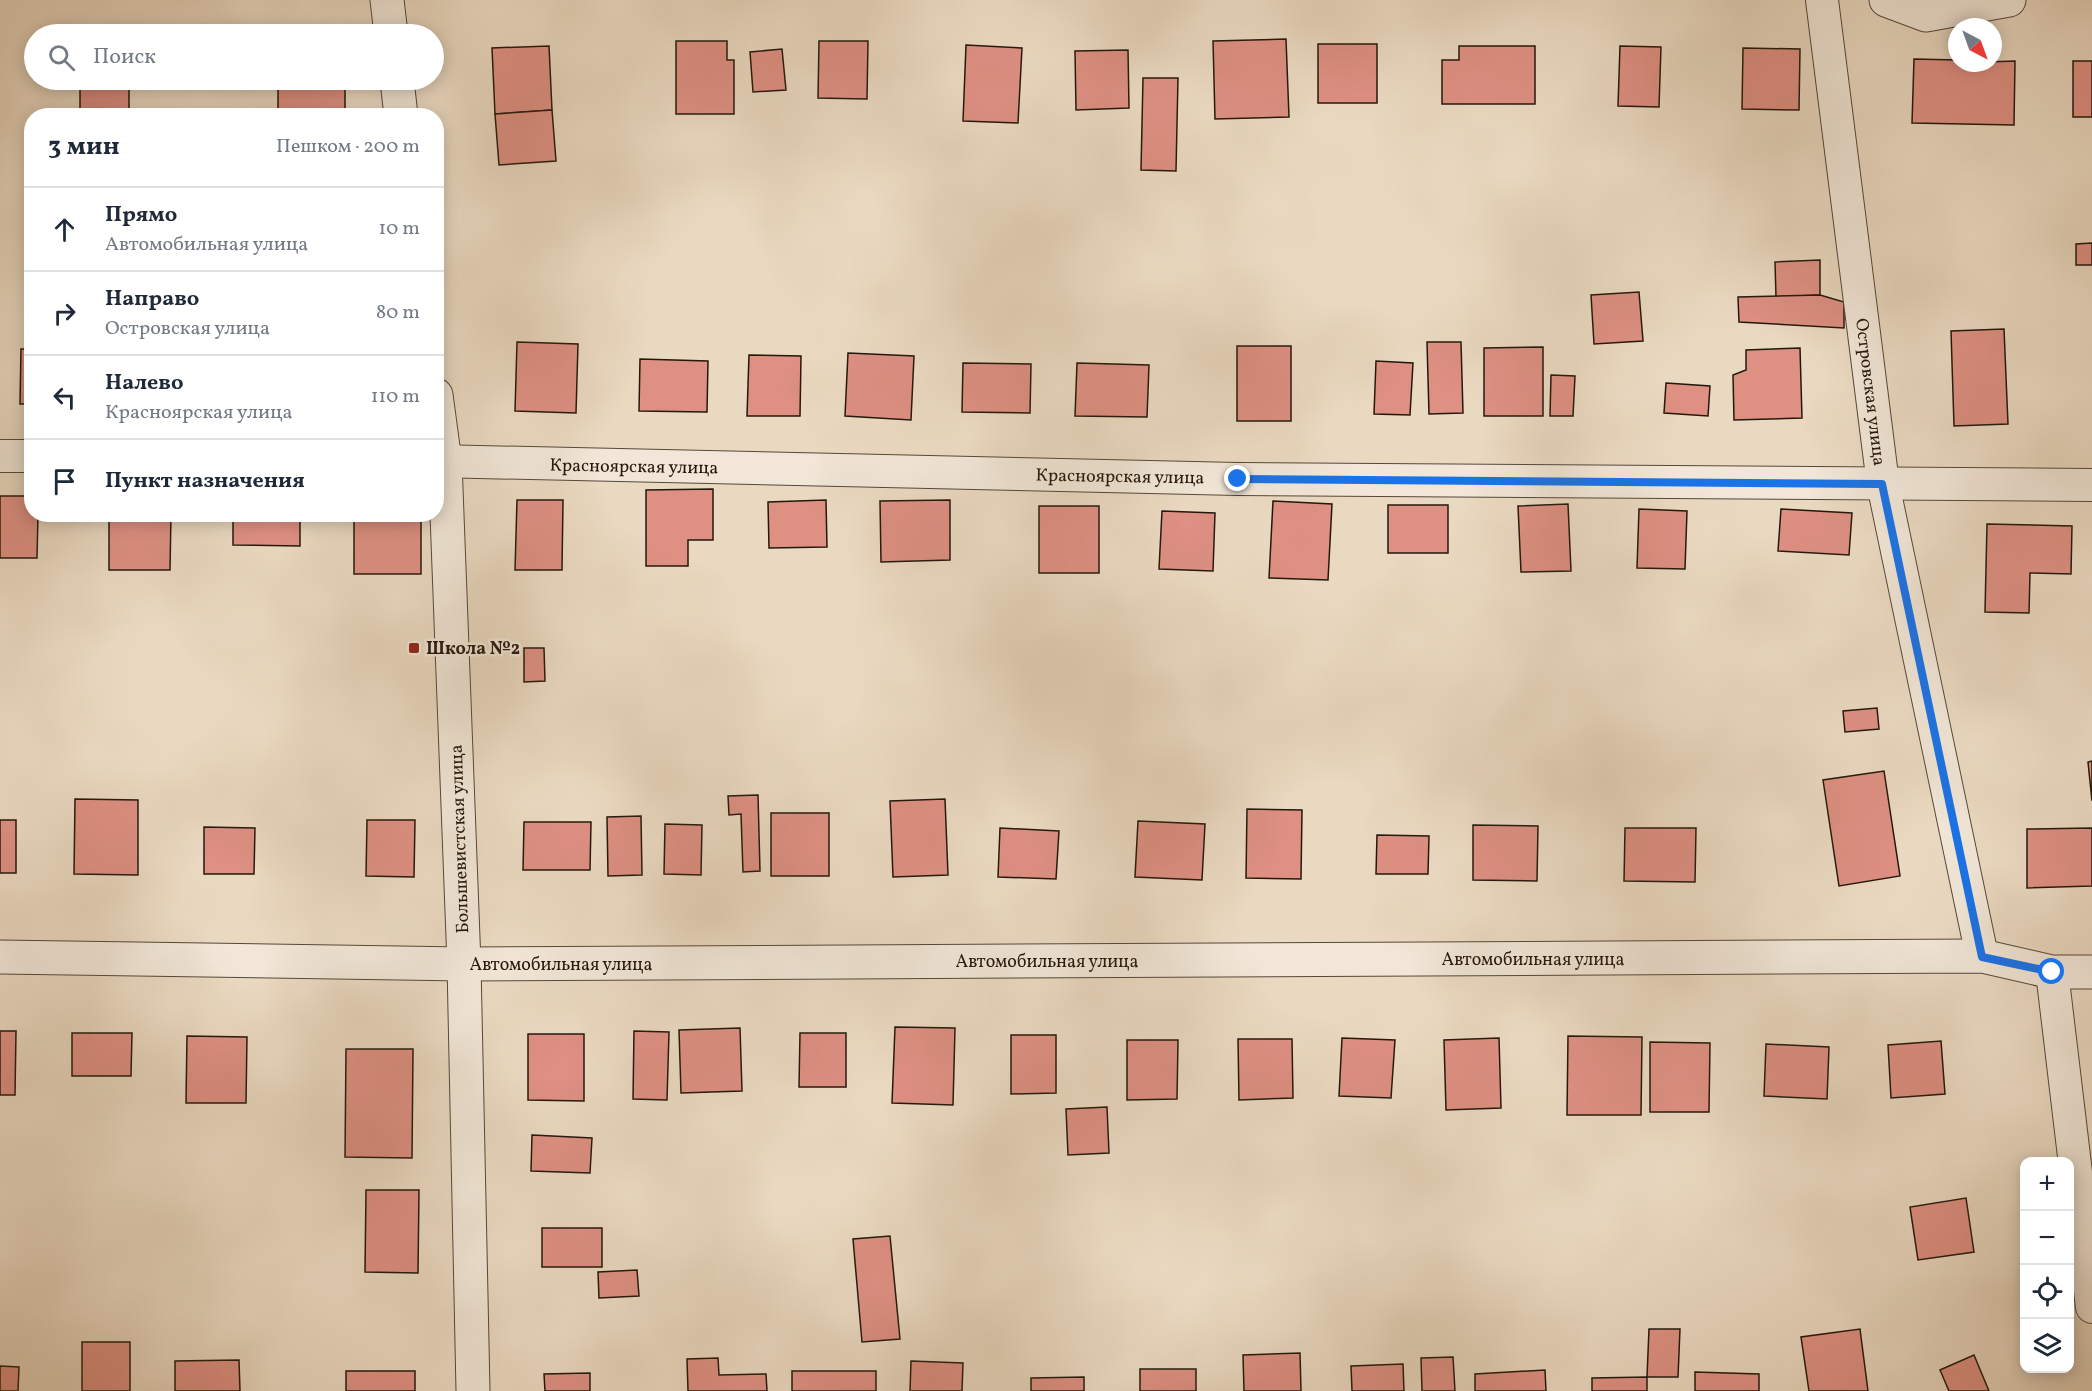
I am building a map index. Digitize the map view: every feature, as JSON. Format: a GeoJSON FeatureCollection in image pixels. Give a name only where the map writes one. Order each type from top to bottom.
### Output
{"type":"FeatureCollection","features":[{"type":"Feature","properties":{"kind":"street"},"geometry":{"type":"LineString","coordinates":[[387,0],[390,24]]}},
{"type":"Feature","properties":{"kind":"street","name":"Островская улица"},"geometry":{"type":"LineString","coordinates":[[1822,0],[1882,484],[1982,957]]}},
{"type":"Feature","properties":{"kind":"street"},"geometry":{"type":"LineString","coordinates":[[1886,0],[1926,15],[2009,0]]}},
{"type":"Feature","properties":{"kind":"street"},"geometry":{"type":"LineString","coordinates":[[398,90],[400,108]]}},
{"type":"Feature","properties":{"kind":"street"},"geometry":{"type":"LineString","coordinates":[[0,456],[24,456]]}},
{"type":"Feature","properties":{"kind":"street","name":"Красноярская улица"},"geometry":{"type":"LineString","coordinates":[[444,461],[1238,479],[2092,485]]}},
{"type":"Feature","properties":{"kind":"street","name":"Большевистская улица"},"geometry":{"type":"LineString","coordinates":[[444,522],[464,964],[472,1391]]}},
{"type":"Feature","properties":{"kind":"street","name":"Автомобильная улица"},"geometry":{"type":"LineString","coordinates":[[0,957],[464,964],[1982,957],[2052,972],[2092,972]]}},
{"type":"Feature","properties":{"kind":"street"},"geometry":{"type":"LineString","coordinates":[[2052,972],[2092,1307]]}},
{"type":"Feature","properties":{"kind":"building"},"geometry":{"type":"Polygon","coordinates":[[[1286,39],[1289,117],[1215,119],[1213,41],[1286,39]]]}},
{"type":"Feature","properties":{"kind":"building"},"geometry":{"type":"Polygon","coordinates":[[[676,41],[727,41],[727,60],[734,60],[734,114],[676,114],[676,41]]]}},
{"type":"Feature","properties":{"kind":"building"},"geometry":{"type":"Polygon","coordinates":[[[819,41],[868,41],[867,99],[818,98],[819,41]]]}},
{"type":"Feature","properties":{"kind":"building"},"geometry":{"type":"Polygon","coordinates":[[[1318,44],[1377,44],[1377,103],[1318,103],[1318,44]]]}},
{"type":"Feature","properties":{"kind":"building"},"geometry":{"type":"Polygon","coordinates":[[[966,45],[1022,48],[1018,123],[963,121],[966,45]]]}},
{"type":"Feature","properties":{"kind":"building"},"geometry":{"type":"Polygon","coordinates":[[[549,46],[552,110],[495,114],[492,48],[549,46]]]}},
{"type":"Feature","properties":{"kind":"building"},"geometry":{"type":"Polygon","coordinates":[[[1459,46],[1535,46],[1535,104],[1442,104],[1442,60],[1459,60],[1459,46]]]}},
{"type":"Feature","properties":{"kind":"building"},"geometry":{"type":"Polygon","coordinates":[[[1620,46],[1661,47],[1659,107],[1618,106],[1620,46]]]}},
{"type":"Feature","properties":{"kind":"building"},"geometry":{"type":"Polygon","coordinates":[[[1743,48],[1800,49],[1799,110],[1742,109],[1743,48]]]}},
{"type":"Feature","properties":{"kind":"building"},"geometry":{"type":"Polygon","coordinates":[[[782,49],[786,90],[753,92],[750,52],[782,49]]]}},
{"type":"Feature","properties":{"kind":"building"},"geometry":{"type":"Polygon","coordinates":[[[1128,50],[1129,108],[1076,110],[1075,51],[1128,50]]]}},
{"type":"Feature","properties":{"kind":"building"},"geometry":{"type":"Polygon","coordinates":[[[1914,59],[1948,60],[1948,72],[2002,72],[2002,61],[2015,61],[2014,125],[1912,123],[1914,59]]]}},
{"type":"Feature","properties":{"kind":"building"},"geometry":{"type":"Polygon","coordinates":[[[2073,61],[2092,61],[2092,117],[2073,117],[2073,61]]]}},
{"type":"Feature","properties":{"kind":"building"},"geometry":{"type":"Polygon","coordinates":[[[1143,78],[1178,78],[1176,171],[1141,170],[1143,78]]]}},
{"type":"Feature","properties":{"kind":"building"},"geometry":{"type":"Polygon","coordinates":[[[80,90],[129,90],[129,108],[80,108],[80,90]]]}},
{"type":"Feature","properties":{"kind":"building"},"geometry":{"type":"Polygon","coordinates":[[[278,90],[345,90],[345,108],[278,108],[278,90]]]}},
{"type":"Feature","properties":{"kind":"building"},"geometry":{"type":"Polygon","coordinates":[[[552,110],[556,161],[499,165],[495,114],[552,110]]]}},
{"type":"Feature","properties":{"kind":"building"},"geometry":{"type":"Polygon","coordinates":[[[2092,243],[2092,265],[2076,265],[2076,244],[2092,243]]]}},
{"type":"Feature","properties":{"kind":"building"},"geometry":{"type":"Polygon","coordinates":[[[1820,260],[1820,295],[1776,297],[1775,262],[1820,260]]]}},
{"type":"Feature","properties":{"kind":"building"},"geometry":{"type":"Polygon","coordinates":[[[1639,292],[1643,341],[1594,344],[1591,295],[1639,292]]]}},
{"type":"Feature","properties":{"kind":"building"},"geometry":{"type":"Polygon","coordinates":[[[1820,295],[1844,302],[1844,328],[1739,322],[1738,297],[1820,295]]]}},
{"type":"Feature","properties":{"kind":"building"},"geometry":{"type":"Polygon","coordinates":[[[2004,329],[2008,424],[1954,426],[1951,331],[2004,329]]]}},
{"type":"Feature","properties":{"kind":"building"},"geometry":{"type":"Polygon","coordinates":[[[517,342],[578,344],[576,413],[515,411],[517,342]]]}},
{"type":"Feature","properties":{"kind":"building"},"geometry":{"type":"Polygon","coordinates":[[[1427,342],[1461,342],[1463,413],[1429,414],[1427,342]]]}},
{"type":"Feature","properties":{"kind":"building"},"geometry":{"type":"Polygon","coordinates":[[[1237,346],[1291,346],[1291,421],[1237,421],[1237,346]]]}},
{"type":"Feature","properties":{"kind":"building"},"geometry":{"type":"Polygon","coordinates":[[[1543,347],[1543,416],[1484,416],[1484,348],[1543,347]]]}},
{"type":"Feature","properties":{"kind":"building"},"geometry":{"type":"Polygon","coordinates":[[[1800,348],[1802,418],[1734,420],[1733,375],[1746,370],[1746,350],[1800,348]]]}},
{"type":"Feature","properties":{"kind":"building"},"geometry":{"type":"Polygon","coordinates":[[[21,349],[24,349],[24,404],[20,404],[21,349]]]}},
{"type":"Feature","properties":{"kind":"building"},"geometry":{"type":"Polygon","coordinates":[[[848,353],[914,356],[911,420],[845,416],[848,353]]]}},
{"type":"Feature","properties":{"kind":"building"},"geometry":{"type":"Polygon","coordinates":[[[749,355],[801,356],[800,416],[747,416],[749,355]]]}},
{"type":"Feature","properties":{"kind":"building"},"geometry":{"type":"Polygon","coordinates":[[[640,359],[708,361],[707,412],[639,411],[640,359]]]}},
{"type":"Feature","properties":{"kind":"building"},"geometry":{"type":"Polygon","coordinates":[[[1376,361],[1413,363],[1410,415],[1374,414],[1376,361]]]}},
{"type":"Feature","properties":{"kind":"building"},"geometry":{"type":"Polygon","coordinates":[[[963,363],[1031,364],[1030,413],[962,412],[963,363]]]}},
{"type":"Feature","properties":{"kind":"building"},"geometry":{"type":"Polygon","coordinates":[[[1077,363],[1149,365],[1147,417],[1075,416],[1077,363]]]}},
{"type":"Feature","properties":{"kind":"building"},"geometry":{"type":"Polygon","coordinates":[[[1551,375],[1575,376],[1573,416],[1550,416],[1551,375]]]}},
{"type":"Feature","properties":{"kind":"building"},"geometry":{"type":"Polygon","coordinates":[[[1666,383],[1710,386],[1708,416],[1664,413],[1666,383]]]}},
{"type":"Feature","properties":{"kind":"building"},"geometry":{"type":"Polygon","coordinates":[[[713,489],[713,540],[688,540],[688,566],[646,566],[646,490],[713,489]]]}},
{"type":"Feature","properties":{"kind":"building"},"geometry":{"type":"Polygon","coordinates":[[[0,496],[24,496],[24,522],[38,522],[37,558],[0,558],[0,496]]]}},
{"type":"Feature","properties":{"kind":"building"},"geometry":{"type":"Polygon","coordinates":[[[517,500],[563,500],[562,570],[515,570],[517,500]]]}},
{"type":"Feature","properties":{"kind":"building"},"geometry":{"type":"Polygon","coordinates":[[[826,500],[827,547],[769,548],[768,502],[826,500]]]}},
{"type":"Feature","properties":{"kind":"building"},"geometry":{"type":"Polygon","coordinates":[[[950,500],[950,560],[881,562],[880,501],[950,500]]]}},
{"type":"Feature","properties":{"kind":"building"},"geometry":{"type":"Polygon","coordinates":[[[1273,501],[1332,504],[1328,580],[1269,578],[1273,501]]]}},
{"type":"Feature","properties":{"kind":"building"},"geometry":{"type":"Polygon","coordinates":[[[1568,504],[1571,571],[1521,572],[1518,506],[1568,504]]]}},
{"type":"Feature","properties":{"kind":"building"},"geometry":{"type":"Polygon","coordinates":[[[1388,505],[1448,505],[1448,553],[1388,553],[1388,505]]]}},
{"type":"Feature","properties":{"kind":"building"},"geometry":{"type":"Polygon","coordinates":[[[1039,506],[1099,506],[1099,573],[1039,573],[1039,506]]]}},
{"type":"Feature","properties":{"kind":"building"},"geometry":{"type":"Polygon","coordinates":[[[1639,509],[1687,511],[1685,569],[1637,568],[1639,509]]]}},
{"type":"Feature","properties":{"kind":"building"},"geometry":{"type":"Polygon","coordinates":[[[1781,509],[1852,513],[1849,555],[1778,551],[1781,509]]]}},
{"type":"Feature","properties":{"kind":"building"},"geometry":{"type":"Polygon","coordinates":[[[1162,511],[1215,513],[1213,571],[1159,569],[1162,511]]]}},
{"type":"Feature","properties":{"kind":"building"},"geometry":{"type":"Polygon","coordinates":[[[109,522],[171,522],[170,570],[109,570],[109,522]]]}},
{"type":"Feature","properties":{"kind":"building"},"geometry":{"type":"Polygon","coordinates":[[[233,522],[300,522],[300,546],[233,545],[233,522]]]}},
{"type":"Feature","properties":{"kind":"building"},"geometry":{"type":"Polygon","coordinates":[[[354,522],[421,522],[421,574],[354,574],[354,522]]]}},
{"type":"Feature","properties":{"kind":"building"},"geometry":{"type":"Polygon","coordinates":[[[1987,524],[2072,526],[2071,574],[2030,573],[2029,613],[1985,612],[1987,524]]]}},
{"type":"Feature","properties":{"kind":"building"},"geometry":{"type":"Polygon","coordinates":[[[524,648],[544,648],[545,681],[524,682],[524,648]]]}},
{"type":"Feature","properties":{"kind":"building"},"geometry":{"type":"Polygon","coordinates":[[[1877,708],[1879,729],[1845,732],[1843,711],[1877,708]]]}},
{"type":"Feature","properties":{"kind":"building"},"geometry":{"type":"Polygon","coordinates":[[[2092,761],[2092,801],[2088,762],[2092,761]]]}},
{"type":"Feature","properties":{"kind":"building"},"geometry":{"type":"Polygon","coordinates":[[[1884,771],[1900,876],[1839,886],[1823,780],[1884,771]]]}},
{"type":"Feature","properties":{"kind":"building"},"geometry":{"type":"Polygon","coordinates":[[[758,795],[760,871],[743,872],[741,814],[729,815],[728,796],[758,795]]]}},
{"type":"Feature","properties":{"kind":"building"},"geometry":{"type":"Polygon","coordinates":[[[75,799],[138,800],[138,875],[74,874],[75,799]]]}},
{"type":"Feature","properties":{"kind":"building"},"geometry":{"type":"Polygon","coordinates":[[[945,799],[948,875],[893,877],[890,801],[945,799]]]}},
{"type":"Feature","properties":{"kind":"building"},"geometry":{"type":"Polygon","coordinates":[[[1247,809],[1302,810],[1301,879],[1246,878],[1247,809]]]}},
{"type":"Feature","properties":{"kind":"building"},"geometry":{"type":"Polygon","coordinates":[[[771,813],[829,813],[829,876],[771,876],[771,813]]]}},
{"type":"Feature","properties":{"kind":"building"},"geometry":{"type":"Polygon","coordinates":[[[641,816],[642,875],[608,876],[607,817],[641,816]]]}},
{"type":"Feature","properties":{"kind":"building"},"geometry":{"type":"Polygon","coordinates":[[[0,820],[16,820],[16,873],[0,873],[0,820]]]}},
{"type":"Feature","properties":{"kind":"building"},"geometry":{"type":"Polygon","coordinates":[[[367,820],[415,820],[414,877],[366,876],[367,820]]]}},
{"type":"Feature","properties":{"kind":"building"},"geometry":{"type":"Polygon","coordinates":[[[1138,821],[1205,824],[1202,880],[1135,877],[1138,821]]]}},
{"type":"Feature","properties":{"kind":"building"},"geometry":{"type":"Polygon","coordinates":[[[524,822],[591,822],[590,870],[523,870],[524,822]]]}},
{"type":"Feature","properties":{"kind":"building"},"geometry":{"type":"Polygon","coordinates":[[[665,824],[702,825],[701,875],[664,874],[665,824]]]}},
{"type":"Feature","properties":{"kind":"building"},"geometry":{"type":"Polygon","coordinates":[[[1473,825],[1538,826],[1537,881],[1473,880],[1473,825]]]}},
{"type":"Feature","properties":{"kind":"building"},"geometry":{"type":"Polygon","coordinates":[[[204,827],[255,828],[254,874],[204,874],[204,827]]]}},
{"type":"Feature","properties":{"kind":"building"},"geometry":{"type":"Polygon","coordinates":[[[1000,828],[1059,831],[1056,879],[998,877],[1000,828]]]}},
{"type":"Feature","properties":{"kind":"building"},"geometry":{"type":"Polygon","coordinates":[[[1625,828],[1696,828],[1695,882],[1624,881],[1625,828]]]}},
{"type":"Feature","properties":{"kind":"building"},"geometry":{"type":"Polygon","coordinates":[[[2092,828],[2092,886],[2027,888],[2027,829],[2092,828]]]}},
{"type":"Feature","properties":{"kind":"building"},"geometry":{"type":"Polygon","coordinates":[[[1377,835],[1429,836],[1428,874],[1376,874],[1377,835]]]}},
{"type":"Feature","properties":{"kind":"building"},"geometry":{"type":"Polygon","coordinates":[[[895,1027],[955,1028],[953,1105],[892,1103],[895,1027]]]}},
{"type":"Feature","properties":{"kind":"building"},"geometry":{"type":"Polygon","coordinates":[[[740,1028],[742,1091],[681,1093],[679,1030],[740,1028]]]}},
{"type":"Feature","properties":{"kind":"building"},"geometry":{"type":"Polygon","coordinates":[[[0,1031],[16,1031],[15,1095],[0,1095],[0,1031]]]}},
{"type":"Feature","properties":{"kind":"building"},"geometry":{"type":"Polygon","coordinates":[[[634,1031],[669,1032],[667,1100],[633,1099],[634,1031]]]}},
{"type":"Feature","properties":{"kind":"building"},"geometry":{"type":"Polygon","coordinates":[[[72,1033],[132,1033],[131,1076],[72,1076],[72,1033]]]}},
{"type":"Feature","properties":{"kind":"building"},"geometry":{"type":"Polygon","coordinates":[[[800,1033],[846,1033],[846,1087],[799,1087],[800,1033]]]}},
{"type":"Feature","properties":{"kind":"building"},"geometry":{"type":"Polygon","coordinates":[[[528,1034],[584,1034],[584,1101],[528,1100],[528,1034]]]}},
{"type":"Feature","properties":{"kind":"building"},"geometry":{"type":"Polygon","coordinates":[[[1011,1035],[1056,1035],[1056,1093],[1011,1094],[1011,1035]]]}},
{"type":"Feature","properties":{"kind":"building"},"geometry":{"type":"Polygon","coordinates":[[[187,1036],[247,1037],[246,1103],[186,1103],[187,1036]]]}},
{"type":"Feature","properties":{"kind":"building"},"geometry":{"type":"Polygon","coordinates":[[[1568,1036],[1642,1037],[1641,1115],[1567,1115],[1568,1036]]]}},
{"type":"Feature","properties":{"kind":"building"},"geometry":{"type":"Polygon","coordinates":[[[1342,1038],[1395,1040],[1391,1098],[1339,1096],[1342,1038]]]}},
{"type":"Feature","properties":{"kind":"building"},"geometry":{"type":"Polygon","coordinates":[[[1499,1038],[1501,1108],[1446,1110],[1444,1040],[1499,1038]]]}},
{"type":"Feature","properties":{"kind":"building"},"geometry":{"type":"Polygon","coordinates":[[[1238,1039],[1292,1039],[1293,1098],[1239,1100],[1238,1039]]]}},
{"type":"Feature","properties":{"kind":"building"},"geometry":{"type":"Polygon","coordinates":[[[1127,1040],[1178,1040],[1177,1099],[1127,1100],[1127,1040]]]}},
{"type":"Feature","properties":{"kind":"building"},"geometry":{"type":"Polygon","coordinates":[[[1941,1041],[1945,1094],[1891,1098],[1888,1045],[1941,1041]]]}},
{"type":"Feature","properties":{"kind":"building"},"geometry":{"type":"Polygon","coordinates":[[[1650,1042],[1710,1043],[1709,1112],[1650,1112],[1650,1042]]]}},
{"type":"Feature","properties":{"kind":"building"},"geometry":{"type":"Polygon","coordinates":[[[1766,1044],[1829,1047],[1827,1099],[1764,1096],[1766,1044]]]}},
{"type":"Feature","properties":{"kind":"building"},"geometry":{"type":"Polygon","coordinates":[[[346,1049],[413,1049],[412,1158],[345,1157],[346,1049]]]}},
{"type":"Feature","properties":{"kind":"building"},"geometry":{"type":"Polygon","coordinates":[[[1107,1107],[1109,1153],[1068,1155],[1066,1109],[1107,1107]]]}},
{"type":"Feature","properties":{"kind":"building"},"geometry":{"type":"Polygon","coordinates":[[[532,1135],[592,1138],[590,1173],[531,1171],[532,1135]]]}},
{"type":"Feature","properties":{"kind":"building"},"geometry":{"type":"Polygon","coordinates":[[[366,1190],[419,1190],[418,1273],[365,1272],[366,1190]]]}},
{"type":"Feature","properties":{"kind":"building"},"geometry":{"type":"Polygon","coordinates":[[[1966,1198],[1974,1252],[1918,1260],[1910,1207],[1966,1198]]]}},
{"type":"Feature","properties":{"kind":"building"},"geometry":{"type":"Polygon","coordinates":[[[542,1228],[602,1228],[602,1267],[542,1267],[542,1228]]]}},
{"type":"Feature","properties":{"kind":"building"},"geometry":{"type":"Polygon","coordinates":[[[890,1236],[900,1339],[862,1342],[853,1239],[890,1236]]]}},
{"type":"Feature","properties":{"kind":"building"},"geometry":{"type":"Polygon","coordinates":[[[637,1270],[639,1296],[599,1298],[598,1272],[637,1270]]]}},
{"type":"Feature","properties":{"kind":"building"},"geometry":{"type":"Polygon","coordinates":[[[1649,1329],[1680,1329],[1678,1377],[1647,1377],[1649,1329]]]}},
{"type":"Feature","properties":{"kind":"building"},"geometry":{"type":"Polygon","coordinates":[[[1860,1329],[1868,1391],[1809,1391],[1801,1337],[1860,1329]]]}},
{"type":"Feature","properties":{"kind":"building"},"geometry":{"type":"Polygon","coordinates":[[[82,1342],[130,1342],[130,1391],[82,1391],[82,1342]]]}},
{"type":"Feature","properties":{"kind":"building"},"geometry":{"type":"Polygon","coordinates":[[[1300,1353],[1301,1391],[1244,1391],[1243,1355],[1300,1353]]]}},
{"type":"Feature","properties":{"kind":"building"},"geometry":{"type":"Polygon","coordinates":[[[1974,1355],[1989,1391],[1949,1391],[1940,1370],[1974,1355]]]}},
{"type":"Feature","properties":{"kind":"building"},"geometry":{"type":"Polygon","coordinates":[[[1453,1357],[1455,1391],[1422,1391],[1421,1358],[1453,1357]]]}},
{"type":"Feature","properties":{"kind":"building"},"geometry":{"type":"Polygon","coordinates":[[[718,1358],[719,1375],[766,1374],[767,1391],[688,1391],[687,1359],[718,1358]]]}},
{"type":"Feature","properties":{"kind":"building"},"geometry":{"type":"Polygon","coordinates":[[[239,1360],[240,1391],[175,1391],[175,1361],[239,1360]]]}},
{"type":"Feature","properties":{"kind":"building"},"geometry":{"type":"Polygon","coordinates":[[[911,1361],[963,1363],[962,1391],[910,1391],[911,1361]]]}},
{"type":"Feature","properties":{"kind":"building"},"geometry":{"type":"Polygon","coordinates":[[[1403,1364],[1404,1391],[1352,1391],[1351,1366],[1403,1364]]]}},
{"type":"Feature","properties":{"kind":"building"},"geometry":{"type":"Polygon","coordinates":[[[0,1366],[19,1367],[18,1391],[0,1391],[0,1366]]]}},
{"type":"Feature","properties":{"kind":"building"},"geometry":{"type":"Polygon","coordinates":[[[1140,1369],[1196,1369],[1196,1391],[1140,1391],[1140,1369]]]}},
{"type":"Feature","properties":{"kind":"building"},"geometry":{"type":"Polygon","coordinates":[[[1545,1370],[1546,1391],[1475,1391],[1475,1374],[1545,1370]]]}},
{"type":"Feature","properties":{"kind":"building"},"geometry":{"type":"Polygon","coordinates":[[[346,1371],[415,1371],[415,1391],[346,1391],[346,1371]]]}},
{"type":"Feature","properties":{"kind":"building"},"geometry":{"type":"Polygon","coordinates":[[[792,1371],[876,1371],[876,1391],[792,1391],[792,1371]]]}},
{"type":"Feature","properties":{"kind":"building"},"geometry":{"type":"Polygon","coordinates":[[[1695,1372],[1759,1374],[1759,1391],[1695,1391],[1695,1372]]]}},
{"type":"Feature","properties":{"kind":"building"},"geometry":{"type":"Polygon","coordinates":[[[590,1373],[590,1391],[545,1391],[544,1374],[590,1373]]]}},
{"type":"Feature","properties":{"kind":"building"},"geometry":{"type":"Polygon","coordinates":[[[1084,1377],[1084,1391],[1031,1391],[1031,1378],[1084,1377]]]}},
{"type":"Feature","properties":{"kind":"building"},"geometry":{"type":"Polygon","coordinates":[[[1647,1377],[1647,1391],[1592,1391],[1592,1378],[1647,1377]]]}},
{"type":"Feature","properties":{"kind":"place","name":"Школа №2"},"geometry":{"type":"Point","coordinates":[414,648]}},
{"type":"Feature","properties":{"kind":"route"},"geometry":{"type":"LineString","coordinates":[[1238,479],[1882,484],[1982,957],[2052,972]]}}]}
